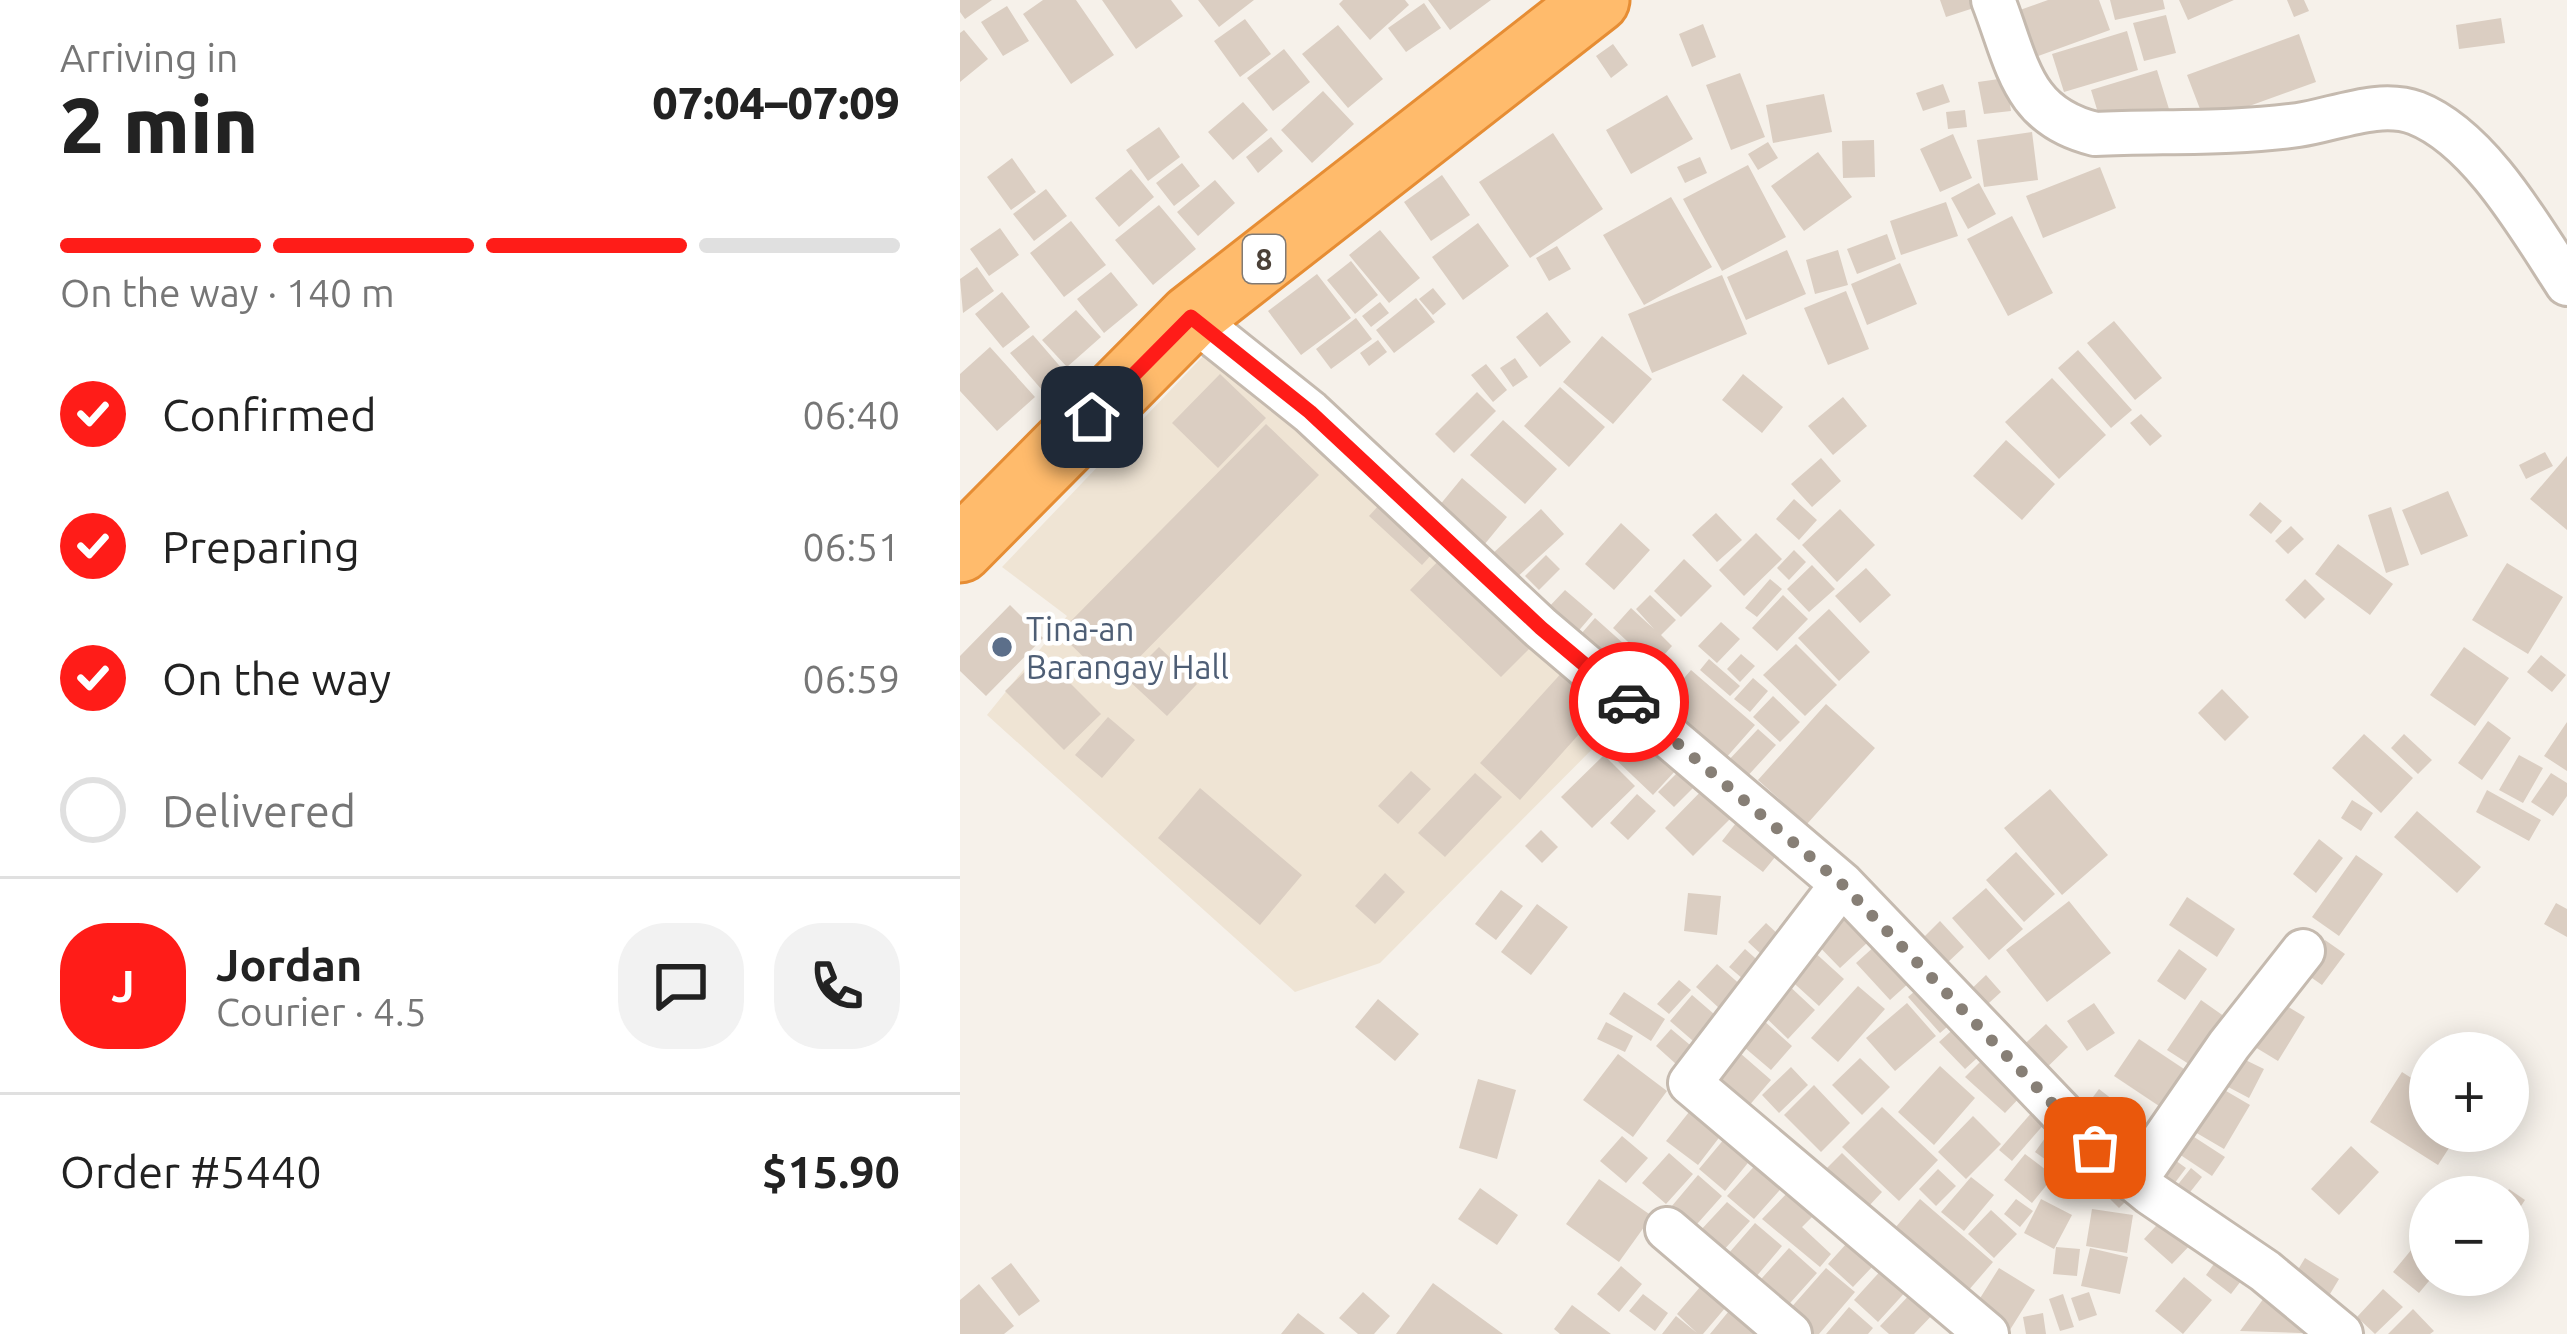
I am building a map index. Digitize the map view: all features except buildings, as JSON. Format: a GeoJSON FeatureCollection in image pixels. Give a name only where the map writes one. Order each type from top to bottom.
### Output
{"type":"FeatureCollection","features":[{"type":"Feature","properties":{"kind":"highway","name":"8"},"geometry":{"type":"LineString","coordinates":[[960,550],[1191,317],[1597,0]]}},
{"type":"Feature","properties":{"kind":"street"},"geometry":{"type":"LineString","coordinates":[[1994,0],[2028,90],[2041,110],[2064,126],[2095,134],[2296,125],[2354,113],[2414,112],[2445,130],[2491,174],[2567,284]]}},
{"type":"Feature","properties":{"kind":"street"},"geometry":{"type":"LineString","coordinates":[[1191,317],[1310,412],[1541,628],[1842,884],[2041,1095],[2134,1180],[2265,1271],[2341,1334]]}},
{"type":"Feature","properties":{"kind":"street"},"geometry":{"type":"LineString","coordinates":[[1842,884],[1690,1083],[1987,1334]]}},
{"type":"Feature","properties":{"kind":"street"},"geometry":{"type":"LineString","coordinates":[[2134,1180],[2229,1045],[2303,951]]}},
{"type":"Feature","properties":{"kind":"street"},"geometry":{"type":"LineString","coordinates":[[1666,1229],[1790,1334]]}},
{"type":"Feature","properties":{"kind":"shaded area"},"geometry":{"type":"Polygon","coordinates":[[[1205,354],[1629,712],[1380,963],[1295,992],[987,715],[1067,616],[1002,567],[1205,354]]]}},
{"type":"Feature","properties":{"kind":"way so far"},"geometry":{"type":"LineString","coordinates":[[1629,702],[1842,884],[2095,1148]]}},
{"type":"Feature","properties":{"kind":"place","name":"Tina-an Barangay Hall"},"geometry":{"type":"Point","coordinates":[1002,647]}},
{"type":"Feature","properties":{"kind":"route"},"geometry":{"type":"LineString","coordinates":[[1092,417],[1191,317],[1310,412],[1541,628],[1629,702]]}}]}
